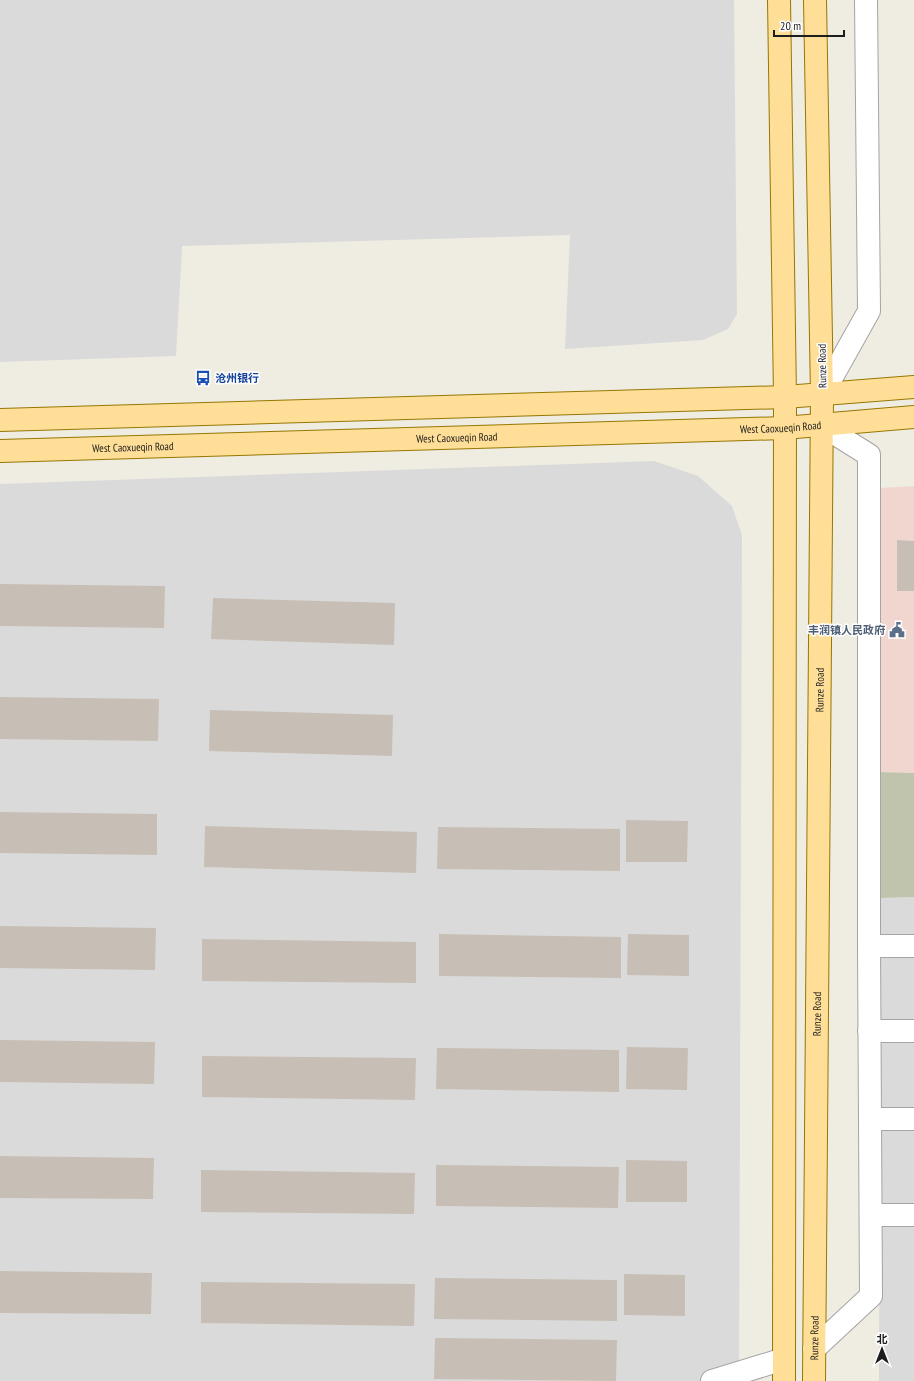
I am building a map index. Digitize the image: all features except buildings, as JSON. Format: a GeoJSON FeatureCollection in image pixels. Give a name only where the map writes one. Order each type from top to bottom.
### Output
{"type":"FeatureCollection","features":[{"type":"Feature","properties":{"kind":"main road"},"geometry":{"type":"LineString","coordinates":[[779,0],[785,397],[784,1381]]}},
{"type":"Feature","properties":{"kind":"main road","name":"Runze Road"},"geometry":{"type":"LineString","coordinates":[[814,1381],[822,395],[815,0]]}},
{"type":"Feature","properties":{"kind":"main road"},"geometry":{"type":"LineString","coordinates":[[0,420],[785,397],[914,387]]}},
{"type":"Feature","properties":{"kind":"main road","name":"West Caoxueqin Road"},"geometry":{"type":"LineString","coordinates":[[0,451],[784,428],[914,417]]}},
{"type":"Feature","properties":{"kind":"street"},"geometry":{"type":"LineString","coordinates":[[822,395],[869,311],[866,0]]}},
{"type":"Feature","properties":{"kind":"street"},"geometry":{"type":"LineString","coordinates":[[814,1348],[871,1296],[871,1119],[868,946],[869,455],[821,425]]}},
{"type":"Feature","properties":{"kind":"street"},"geometry":{"type":"LineString","coordinates":[[868,946],[914,946]]}},
{"type":"Feature","properties":{"kind":"street"},"geometry":{"type":"LineString","coordinates":[[869,1031],[914,1031]]}},
{"type":"Feature","properties":{"kind":"street"},"geometry":{"type":"LineString","coordinates":[[871,1119],[914,1119]]}},
{"type":"Feature","properties":{"kind":"street"},"geometry":{"type":"LineString","coordinates":[[871,1215],[914,1215]]}},
{"type":"Feature","properties":{"kind":"street"},"geometry":{"type":"LineString","coordinates":[[712,1381],[784,1359]]}},
{"type":"Feature","properties":{"kind":"shaded area"},"geometry":{"type":"Polygon","coordinates":[[[0,0],[734,0],[737,314],[728,329],[703,340],[565,349],[570,235],[182,246],[176,356],[0,362],[0,0]]]}},
{"type":"Feature","properties":{"kind":"shaded area"},"geometry":{"type":"Polygon","coordinates":[[[654,461],[698,476],[732,506],[742,535],[739,1381],[0,1381],[0,484],[654,461]]]}},
{"type":"Feature","properties":{"kind":"shaded area","name":"丰润镇人民政府"},"geometry":{"type":"Polygon","coordinates":[[[914,486],[914,773],[880,772],[881,488],[914,486]]]}},
{"type":"Feature","properties":{"kind":"shaded area"},"geometry":{"type":"Polygon","coordinates":[[[880,772],[914,773],[914,897],[880,898],[880,772]]]}},
{"type":"Feature","properties":{"kind":"shaded area"},"geometry":{"type":"Polygon","coordinates":[[[914,897],[914,1381],[879,1381],[880,898],[914,897]]]}},
{"type":"Feature","properties":{"kind":"place","name":"沧州银行"},"geometry":{"type":"Point","coordinates":[203,378]}},
{"type":"Feature","properties":{"kind":"place","name":"丰润镇人民政府"},"geometry":{"type":"Point","coordinates":[897,630]}}]}
